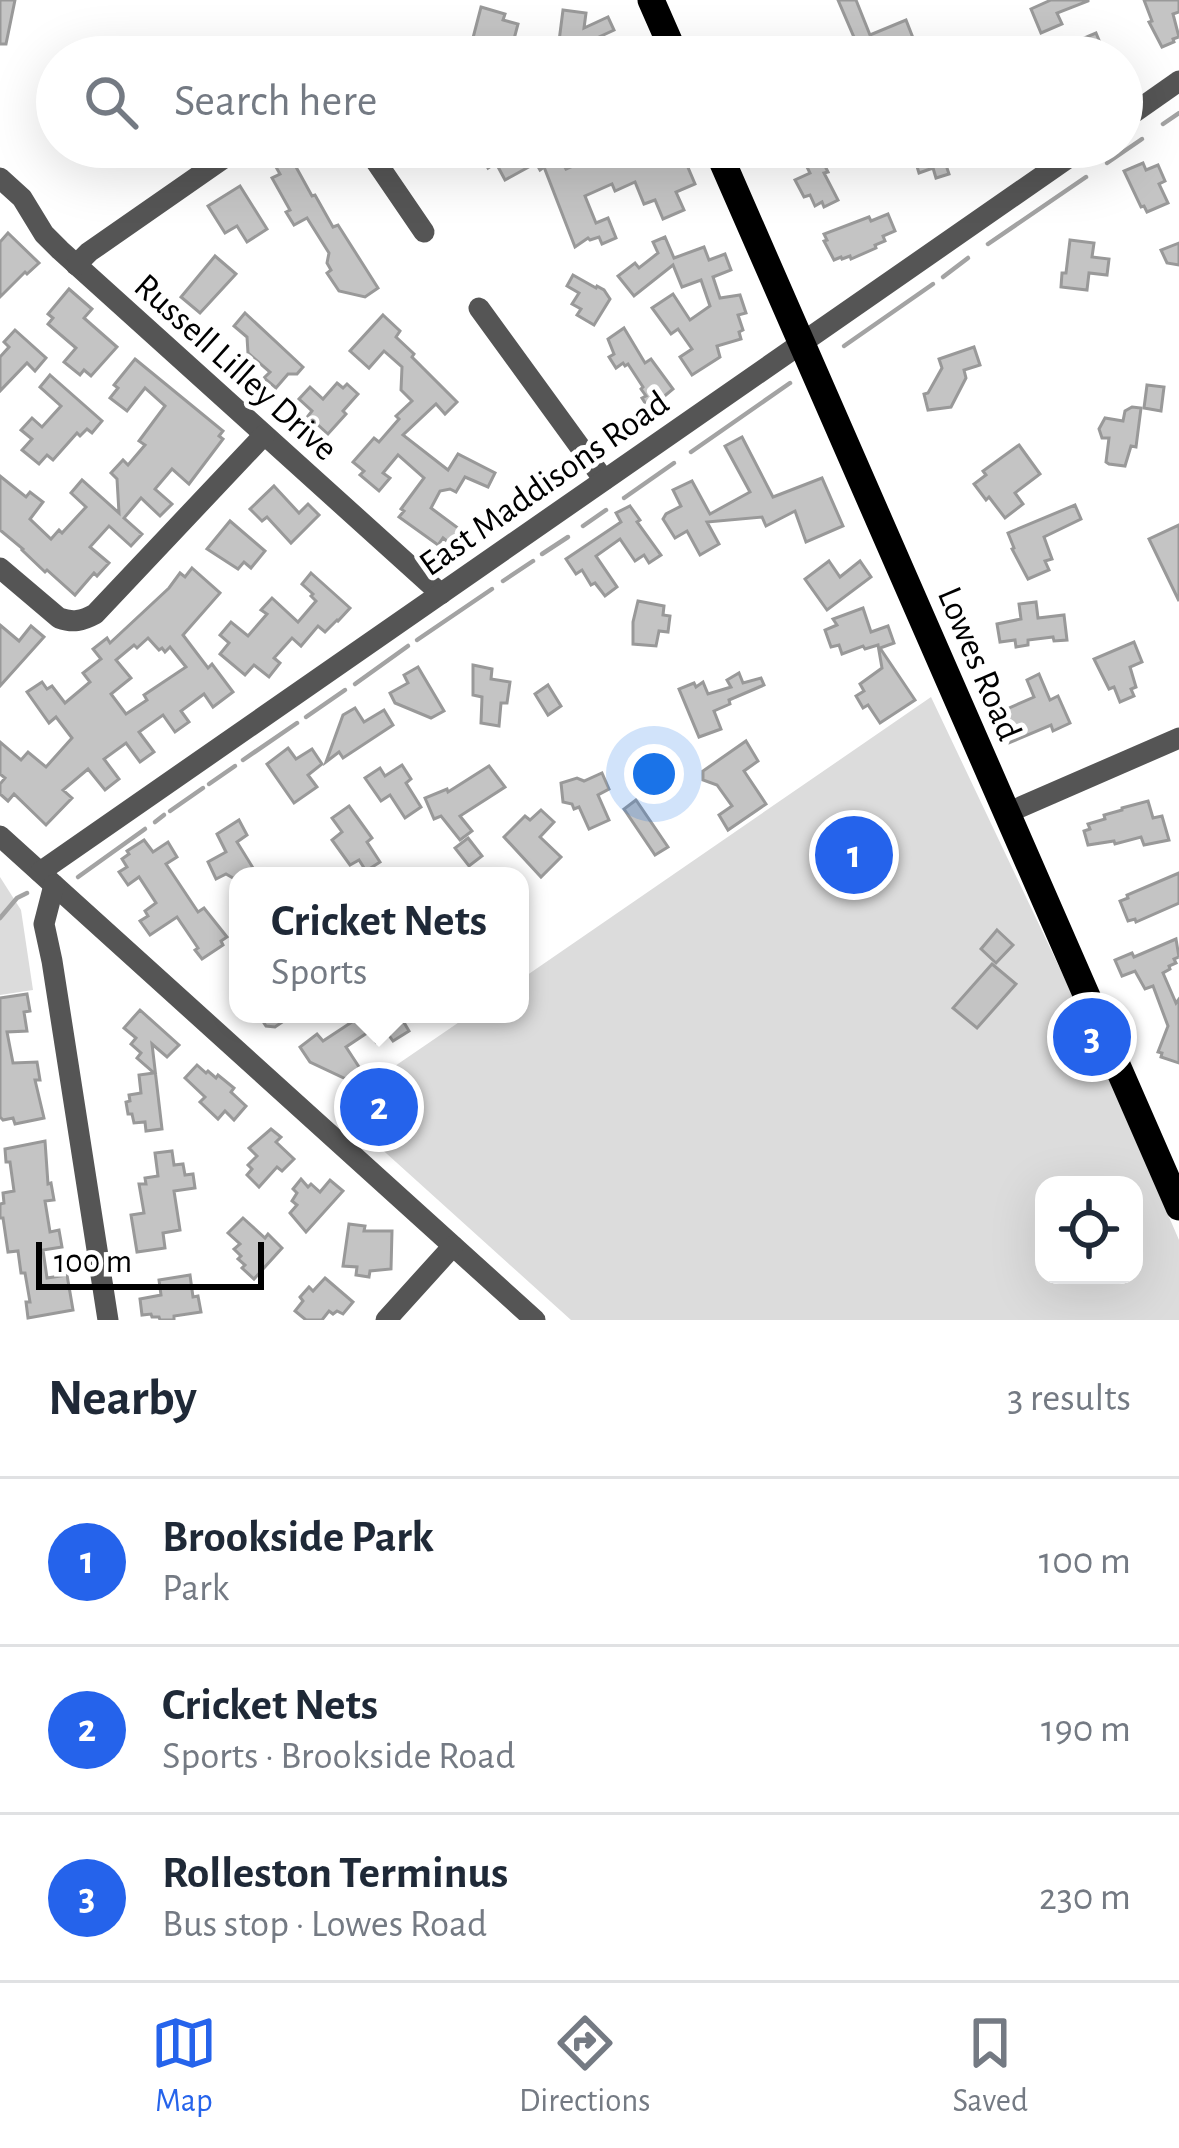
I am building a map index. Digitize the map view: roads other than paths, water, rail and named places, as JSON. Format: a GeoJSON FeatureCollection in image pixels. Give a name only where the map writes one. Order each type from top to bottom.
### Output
{"type":"FeatureCollection","features":[{"type":"Feature","properties":{"kind":"main road"},"geometry":{"type":"LineString","coordinates":[[651,0],[667,36]]}},
{"type":"Feature","properties":{"kind":"main road","name":"Lowes Road"},"geometry":{"type":"LineString","coordinates":[[725,168],[1179,1208]]}},
{"type":"Feature","properties":{"kind":"street"},"geometry":{"type":"LineString","coordinates":[[1143,106],[1179,81]]}},
{"type":"Feature","properties":{"kind":"street"},"geometry":{"type":"LineString","coordinates":[[76,265],[210,168]]}},
{"type":"Feature","properties":{"kind":"street"},"geometry":{"type":"LineString","coordinates":[[380,168],[424,232]]}},
{"type":"Feature","properties":{"kind":"street","name":"East Maddisons Road"},"geometry":{"type":"LineString","coordinates":[[54,885],[441,594],[1053,168]]}},
{"type":"Feature","properties":{"kind":"street","name":"Russell Lilley Drive"},"geometry":{"type":"LineString","coordinates":[[0,178],[22,198],[44,234],[76,265],[441,594]]}},
{"type":"Feature","properties":{"kind":"street"},"geometry":{"type":"LineString","coordinates":[[478,308],[604,480]]}},
{"type":"Feature","properties":{"kind":"street"},"geometry":{"type":"LineString","coordinates":[[0,568],[59,618],[68,622],[95,614],[264,435]]}},
{"type":"Feature","properties":{"kind":"street"},"geometry":{"type":"LineString","coordinates":[[1006,813],[1179,738]]}},
{"type":"Feature","properties":{"kind":"street"},"geometry":{"type":"LineString","coordinates":[[0,836],[535,1320]]}},
{"type":"Feature","properties":{"kind":"street"},"geometry":{"type":"LineString","coordinates":[[54,885],[51,954],[108,1320]]}},
{"type":"Feature","properties":{"kind":"street"},"geometry":{"type":"LineString","coordinates":[[386,1320],[453,1246]]}},
{"type":"Feature","properties":{"kind":"waterway"},"geometry":{"type":"LineString","coordinates":[[1163,124],[1179,113]]}},
{"type":"Feature","properties":{"kind":"waterway"},"geometry":{"type":"LineString","coordinates":[[988,244],[1086,177]]}},
{"type":"Feature","properties":{"kind":"waterway"},"geometry":{"type":"LineString","coordinates":[[943,277],[968,258]]}},
{"type":"Feature","properties":{"kind":"waterway"},"geometry":{"type":"LineString","coordinates":[[844,346],[933,284]]}},
{"type":"Feature","properties":{"kind":"waterway"},"geometry":{"type":"LineString","coordinates":[[691,452],[790,383]]}},
{"type":"Feature","properties":{"kind":"waterway"},"geometry":{"type":"LineString","coordinates":[[624,498],[674,463]]}},
{"type":"Feature","properties":{"kind":"waterway"},"geometry":{"type":"LineString","coordinates":[[583,526],[606,510]]}},
{"type":"Feature","properties":{"kind":"waterway"},"geometry":{"type":"LineString","coordinates":[[542,554],[568,537]]}},
{"type":"Feature","properties":{"kind":"waterway"},"geometry":{"type":"LineString","coordinates":[[503,581],[533,561]]}},
{"type":"Feature","properties":{"kind":"waterway"},"geometry":{"type":"LineString","coordinates":[[417,640],[492,589]]}},
{"type":"Feature","properties":{"kind":"waterway"},"geometry":{"type":"LineString","coordinates":[[355,684],[408,646]]}},
{"type":"Feature","properties":{"kind":"waterway"},"geometry":{"type":"LineString","coordinates":[[306,717],[345,690]]}},
{"type":"Feature","properties":{"kind":"waterway"},"geometry":{"type":"LineString","coordinates":[[243,760],[297,723]]}},
{"type":"Feature","properties":{"kind":"waterway"},"geometry":{"type":"LineString","coordinates":[[209,784],[235,766]]}},
{"type":"Feature","properties":{"kind":"waterway"},"geometry":{"type":"LineString","coordinates":[[170,811],[203,788]]}},
{"type":"Feature","properties":{"kind":"waterway"},"geometry":{"type":"LineString","coordinates":[[155,822],[164,815]]}},
{"type":"Feature","properties":{"kind":"waterway"},"geometry":{"type":"LineString","coordinates":[[78,877],[145,829]]}},
{"type":"Feature","properties":{"kind":"waterway"},"geometry":{"type":"LineString","coordinates":[[0,918],[27,893]]}},
{"type":"Feature","properties":{"kind":"place","name":"Brookside Park"},"geometry":{"type":"Point","coordinates":[854,855]}},
{"type":"Feature","properties":{"kind":"place","name":"Rolleston Terminus"},"geometry":{"type":"Point","coordinates":[1092,1037]}},
{"type":"Feature","properties":{"kind":"place","name":"Cricket Nets"},"geometry":{"type":"Point","coordinates":[379,1107]}}]}
